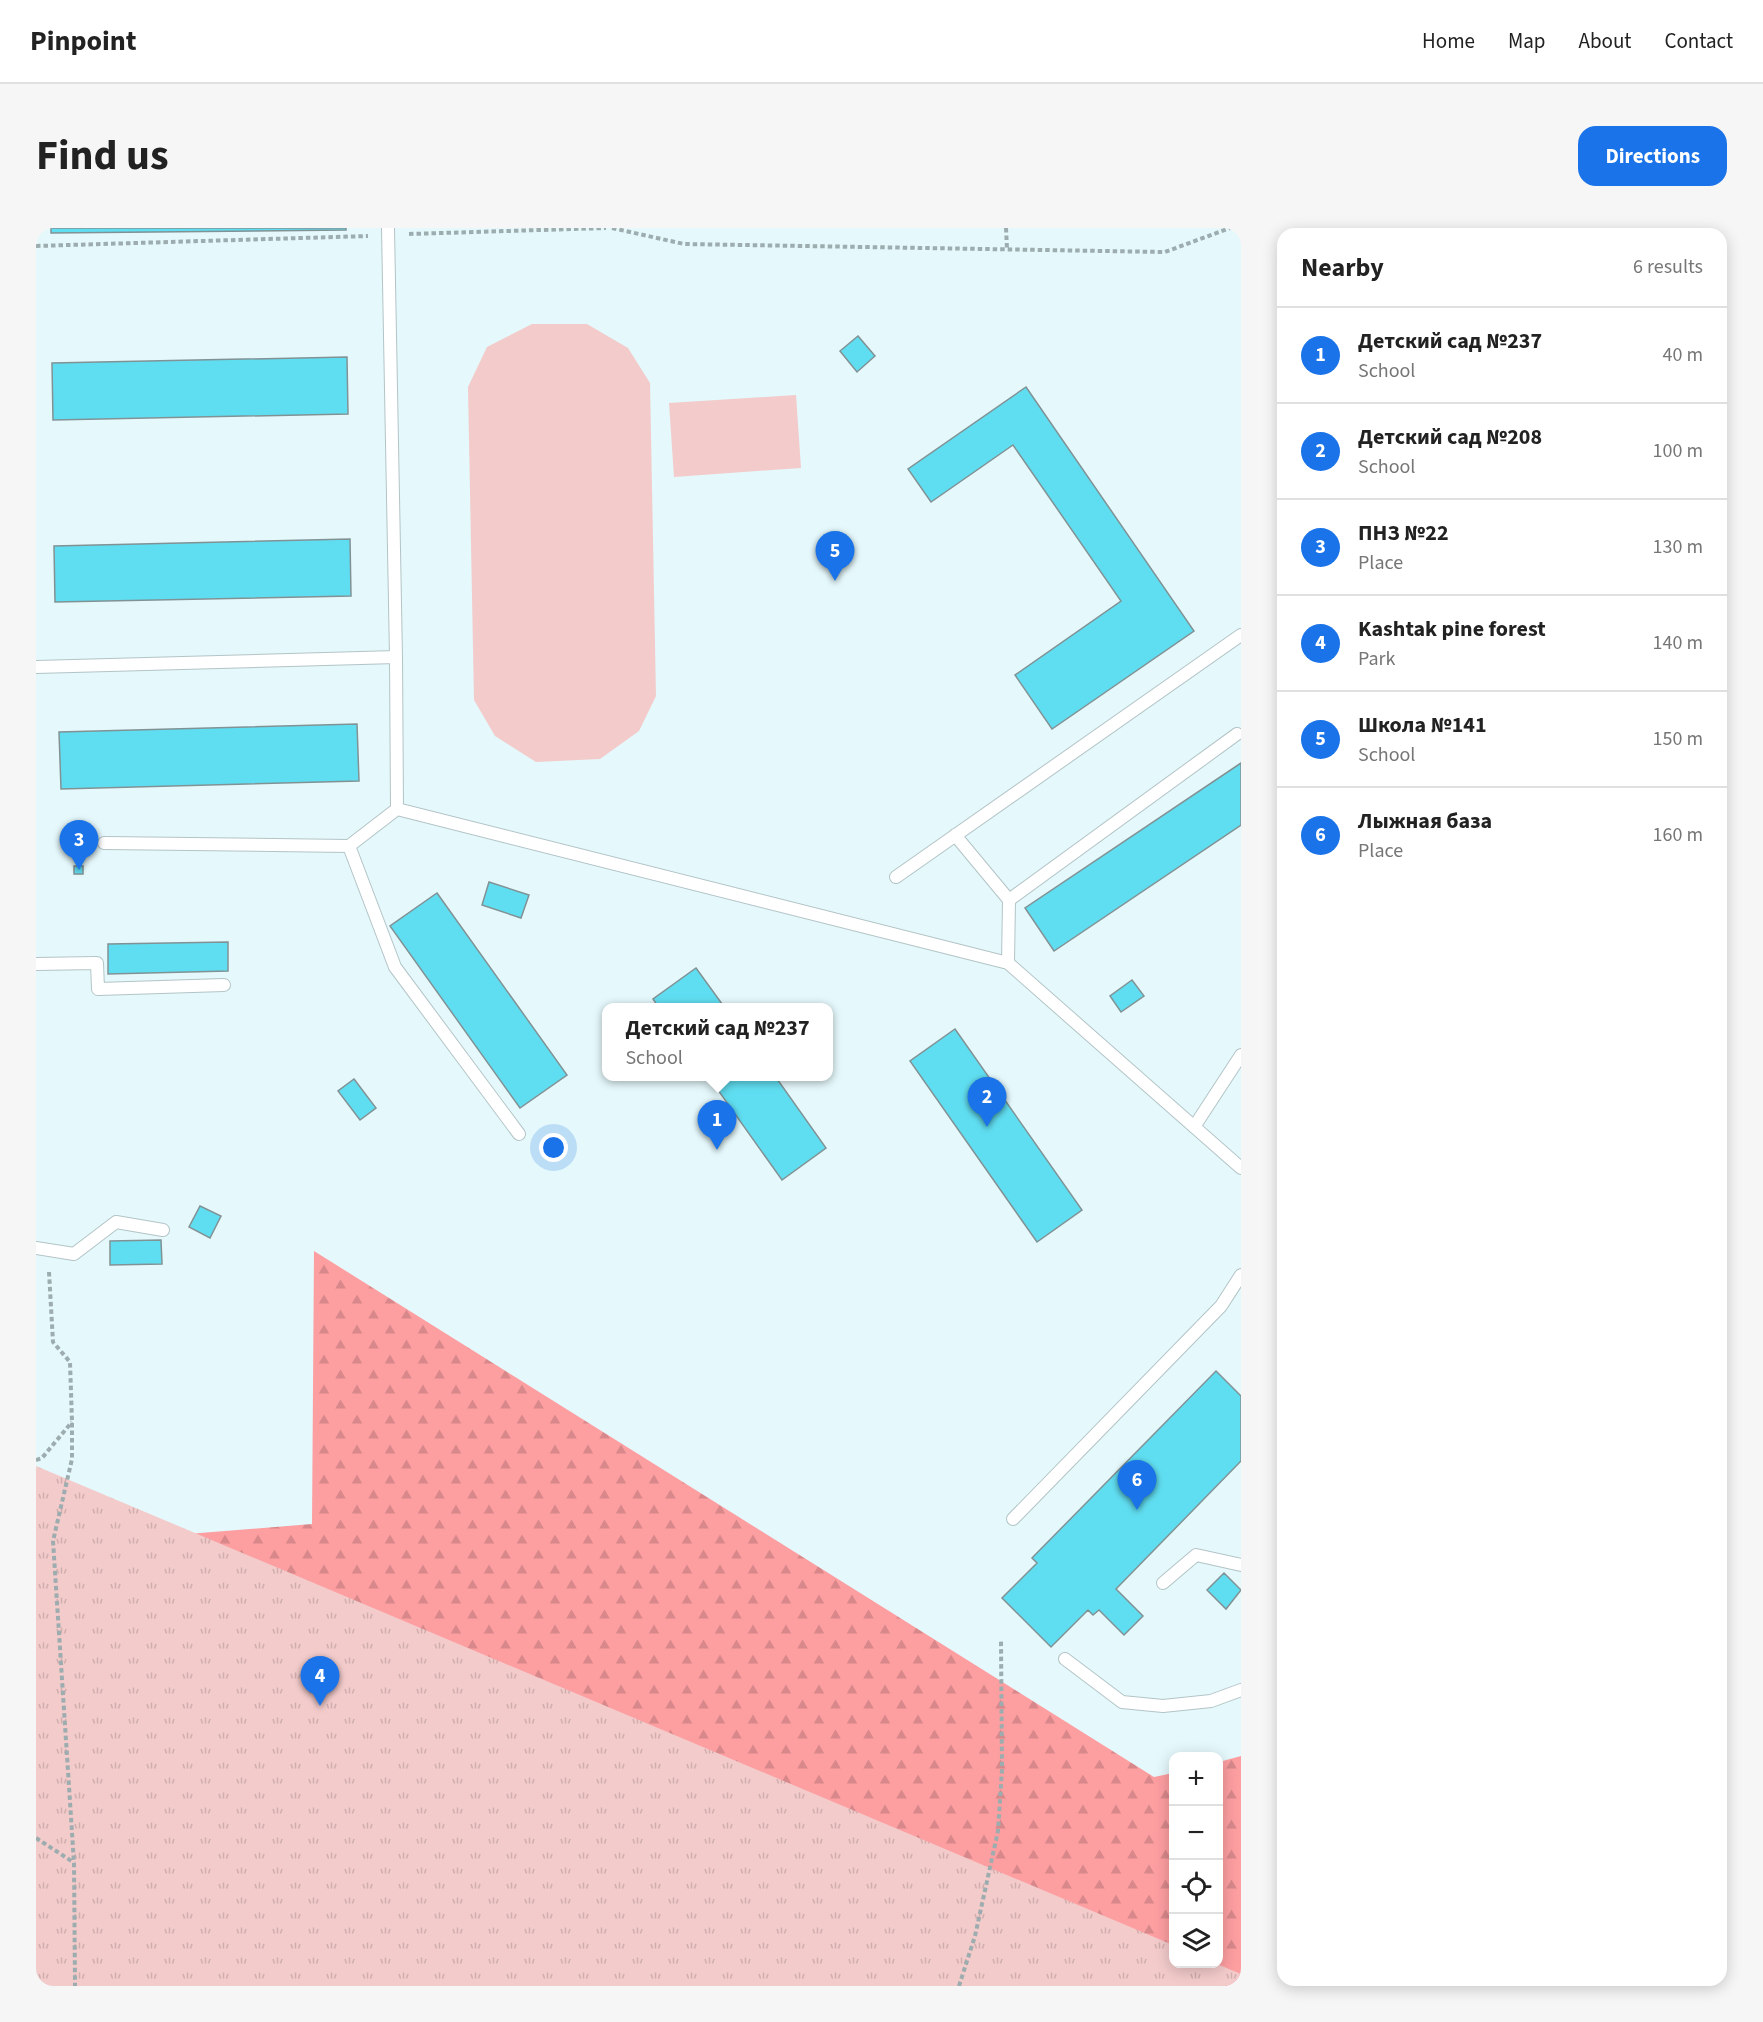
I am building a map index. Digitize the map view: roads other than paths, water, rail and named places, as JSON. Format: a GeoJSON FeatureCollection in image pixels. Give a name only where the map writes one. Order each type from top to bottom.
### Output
{"type":"FeatureCollection","features":[{"type":"Feature","properties":{"kind":"lane"},"geometry":{"type":"LineString","coordinates":[[388,232],[398,809]]}},
{"type":"Feature","properties":{"kind":"lane"},"geometry":{"type":"LineString","coordinates":[[896,877],[1241,635]]}},
{"type":"Feature","properties":{"kind":"lane"},"geometry":{"type":"LineString","coordinates":[[36,667],[396,657]]}},
{"type":"Feature","properties":{"kind":"lane"},"geometry":{"type":"LineString","coordinates":[[1009,900],[1237,734]]}},
{"type":"Feature","properties":{"kind":"lane"},"geometry":{"type":"LineString","coordinates":[[104,843],[349,846],[398,809]]}},
{"type":"Feature","properties":{"kind":"lane"},"geometry":{"type":"LineString","coordinates":[[398,809],[1008,963],[1241,1168]]}},
{"type":"Feature","properties":{"kind":"lane"},"geometry":{"type":"LineString","coordinates":[[955,835],[1009,900],[1008,963]]}},
{"type":"Feature","properties":{"kind":"lane"},"geometry":{"type":"LineString","coordinates":[[349,846],[395,967],[519,1134]]}},
{"type":"Feature","properties":{"kind":"lane"},"geometry":{"type":"LineString","coordinates":[[36,964],[97,963],[98,989],[224,985]]}},
{"type":"Feature","properties":{"kind":"lane"},"geometry":{"type":"LineString","coordinates":[[1194,1127],[1241,1055]]}},
{"type":"Feature","properties":{"kind":"lane"},"geometry":{"type":"LineString","coordinates":[[42,1249],[75,1254],[116,1222],[163,1230]]}},
{"type":"Feature","properties":{"kind":"lane"},"geometry":{"type":"LineString","coordinates":[[1013,1519],[1221,1306],[1240,1278]]}},
{"type":"Feature","properties":{"kind":"lane"},"geometry":{"type":"LineString","coordinates":[[1163,1583],[1196,1555],[1241,1565]]}},
{"type":"Feature","properties":{"kind":"lane"},"geometry":{"type":"LineString","coordinates":[[1065,1659],[1122,1702],[1163,1706],[1212,1701],[1241,1690]]}},
{"type":"Feature","properties":{"kind":"place","name":"Школа №141"},"geometry":{"type":"Point","coordinates":[835,581]}},
{"type":"Feature","properties":{"kind":"place","name":"ПНЗ №22"},"geometry":{"type":"Point","coordinates":[79,870]}},
{"type":"Feature","properties":{"kind":"place","name":"Детский сад №208"},"geometry":{"type":"Point","coordinates":[987,1127]}},
{"type":"Feature","properties":{"kind":"place","name":"Детский сад №237"},"geometry":{"type":"Point","coordinates":[717,1150]}},
{"type":"Feature","properties":{"kind":"place","name":"Лыжная база"},"geometry":{"type":"Point","coordinates":[1137,1510]}},
{"type":"Feature","properties":{"kind":"place","name":"Kashtak pine forest"},"geometry":{"type":"Point","coordinates":[320,1706]}}]}
